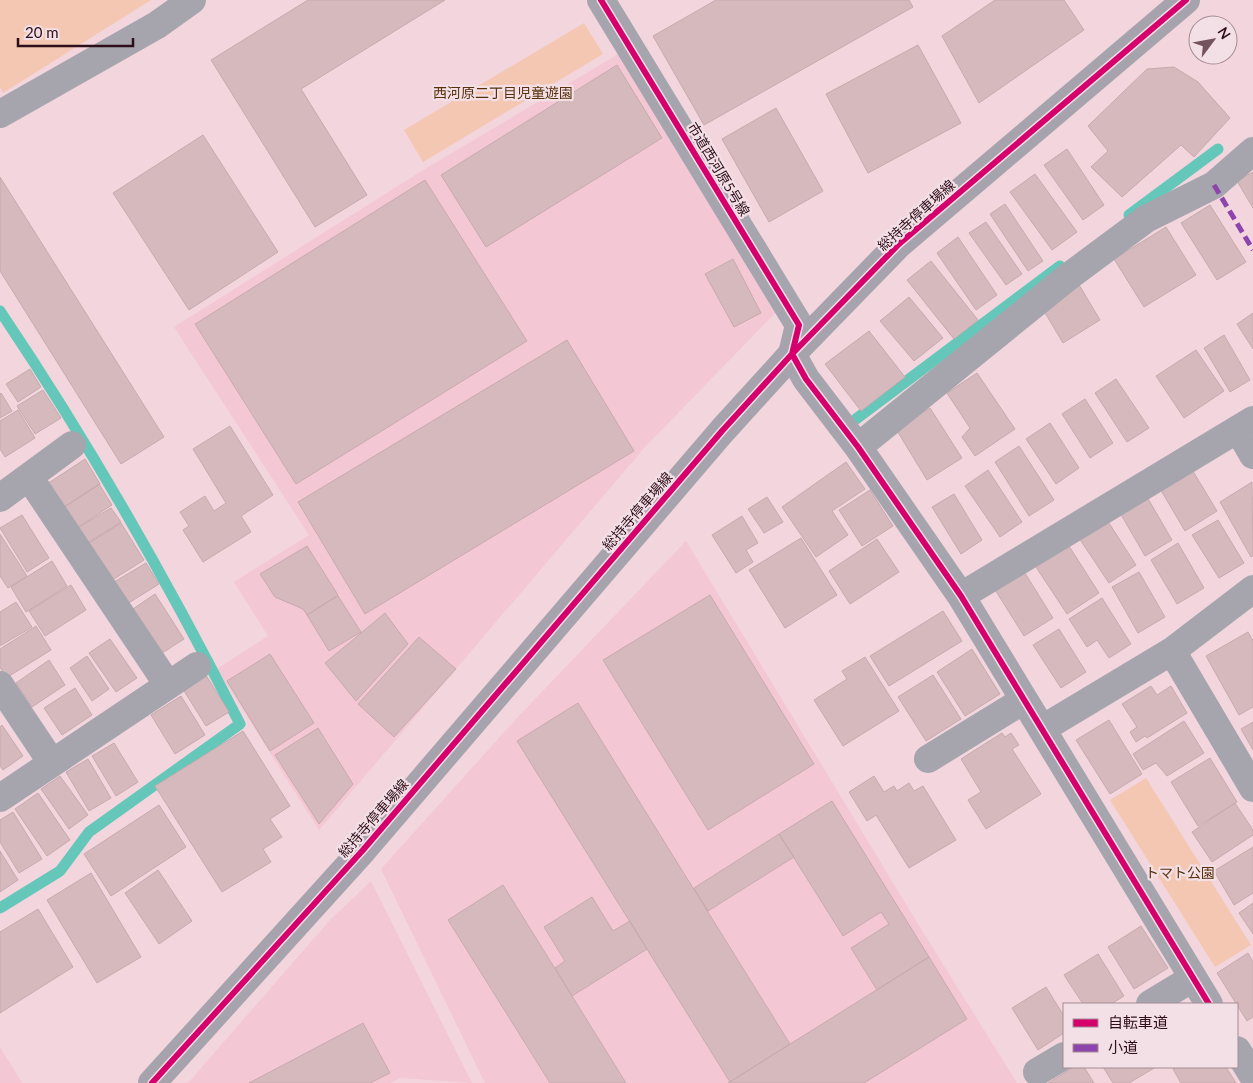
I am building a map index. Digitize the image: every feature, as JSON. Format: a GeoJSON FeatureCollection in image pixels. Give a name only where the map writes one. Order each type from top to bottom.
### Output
{"type":"FeatureCollection","features":[{"type":"Feature","properties":{"kind":"main road","name":"総持寺停車場線"},"geometry":{"type":"LineString","coordinates":[[152,1083],[363,850],[722,431],[792,354],[899,244],[1186,0]]}},
{"type":"Feature","properties":{"kind":"street"},"geometry":{"type":"LineString","coordinates":[[0,114],[157,25],[192,0]]}},
{"type":"Feature","properties":{"kind":"street","name":"市道西河原5号線"},"geometry":{"type":"LineString","coordinates":[[601,0],[799,326],[792,354]]}},
{"type":"Feature","properties":{"kind":"street"},"geometry":{"type":"LineString","coordinates":[[858,447],[1068,277],[1146,219],[1214,185],[1253,152]]}},
{"type":"Feature","properties":{"kind":"street"},"geometry":{"type":"LineString","coordinates":[[792,354],[806,379],[858,447],[961,596],[1208,1003]]}},
{"type":"Feature","properties":{"kind":"street"},"geometry":{"type":"LineString","coordinates":[[961,596],[1246,424],[1253,455]]}},
{"type":"Feature","properties":{"kind":"street"},"geometry":{"type":"LineString","coordinates":[[0,498],[72,445]]}},
{"type":"Feature","properties":{"kind":"street"},"geometry":{"type":"LineString","coordinates":[[29,477],[168,685]]}},
{"type":"Feature","properties":{"kind":"street"},"geometry":{"type":"LineString","coordinates":[[1042,729],[1172,650],[1253,589]]}},
{"type":"Feature","properties":{"kind":"street"},"geometry":{"type":"LineString","coordinates":[[1172,650],[1253,788]]}},
{"type":"Feature","properties":{"kind":"street"},"geometry":{"type":"LineString","coordinates":[[0,798],[197,666]]}},
{"type":"Feature","properties":{"kind":"street"},"geometry":{"type":"LineString","coordinates":[[0,685],[52,764]]}},
{"type":"Feature","properties":{"kind":"street"},"geometry":{"type":"LineString","coordinates":[[928,759],[1024,700]]}},
{"type":"Feature","properties":{"kind":"street"},"geometry":{"type":"LineString","coordinates":[[1152,1003],[1194,978]]}},
{"type":"Feature","properties":{"kind":"street"},"geometry":{"type":"LineString","coordinates":[[1238,1052],[1253,1076]]}},
{"type":"Feature","properties":{"kind":"street"},"geometry":{"type":"LineString","coordinates":[[1037,1072],[1063,1057]]}},
{"type":"Feature","properties":{"kind":"shaded area"},"geometry":{"type":"Polygon","coordinates":[[[620,53],[676,149],[779,309],[645,447],[319,830],[217,669],[268,636],[234,582],[309,535],[174,327],[425,169],[620,53]]]}},
{"type":"Feature","properties":{"kind":"shaded area"},"geometry":{"type":"Polygon","coordinates":[[[686,541],[921,929],[1017,1083],[485,1083],[381,869],[516,719],[686,541]]]}},
{"type":"Feature","properties":{"kind":"shaded area"},"geometry":{"type":"Polygon","coordinates":[[[371,881],[472,1083],[400,1078],[390,1083],[188,1083],[330,920],[371,881]]]}},
{"type":"Feature","properties":{"kind":"shaded area"},"geometry":{"type":"Polygon","coordinates":[[[0,1047],[22,1083],[0,1083],[0,1047]]]}},
{"type":"Feature","properties":{"kind":"green space"},"geometry":{"type":"Polygon","coordinates":[[[0,0],[151,0],[3,93],[0,87],[0,0]]]}},
{"type":"Feature","properties":{"kind":"green space","name":"西河原二丁目児童遊園"},"geometry":{"type":"Polygon","coordinates":[[[584,23],[603,54],[423,162],[404,130],[584,23]]]}},
{"type":"Feature","properties":{"kind":"green space","name":"トマト公園"},"geometry":{"type":"Polygon","coordinates":[[[1146,778],[1251,945],[1215,967],[1110,800],[1146,778]]]}},
{"type":"Feature","properties":{"kind":"building"},"geometry":{"type":"Polygon","coordinates":[[[308,0],[445,0],[301,89],[367,195],[315,227],[211,60],[308,0]]]}},
{"type":"Feature","properties":{"kind":"building"},"geometry":{"type":"Polygon","coordinates":[[[716,0],[909,0],[913,7],[704,125],[653,36],[716,0]]]}},
{"type":"Feature","properties":{"kind":"building"},"geometry":{"type":"Polygon","coordinates":[[[995,0],[1064,0],[1084,30],[979,103],[942,36],[995,0]]]}},
{"type":"Feature","properties":{"kind":"building"},"geometry":{"type":"Polygon","coordinates":[[[918,45],[961,123],[868,173],[826,94],[918,45]]]}},
{"type":"Feature","properties":{"kind":"building"},"geometry":{"type":"Polygon","coordinates":[[[617,65],[662,138],[486,247],[441,175],[617,65]]]}},
{"type":"Feature","properties":{"kind":"building"},"geometry":{"type":"Polygon","coordinates":[[[1174,67],[1198,82],[1230,118],[1194,157],[1181,145],[1122,197],[1091,167],[1108,151],[1088,126],[1147,69],[1174,67]]]}},
{"type":"Feature","properties":{"kind":"building"},"geometry":{"type":"Polygon","coordinates":[[[776,108],[823,191],[769,222],[722,139],[776,108]]]}},
{"type":"Feature","properties":{"kind":"building"},"geometry":{"type":"Polygon","coordinates":[[[203,135],[278,252],[189,310],[113,193],[203,135]]]}},
{"type":"Feature","properties":{"kind":"building"},"geometry":{"type":"Polygon","coordinates":[[[1067,149],[1104,205],[1083,220],[1044,165],[1067,149]]]}},
{"type":"Feature","properties":{"kind":"building"},"geometry":{"type":"Polygon","coordinates":[[[1253,172],[1253,208],[1237,181],[1253,172]]]}},
{"type":"Feature","properties":{"kind":"building"},"geometry":{"type":"Polygon","coordinates":[[[1035,174],[1077,232],[1052,250],[1010,192],[1035,174]]]}},
{"type":"Feature","properties":{"kind":"building"},"geometry":{"type":"Polygon","coordinates":[[[0,177],[164,437],[121,464],[0,271],[0,177]]]}},
{"type":"Feature","properties":{"kind":"building"},"geometry":{"type":"Polygon","coordinates":[[[425,180],[527,341],[296,484],[195,324],[425,180]]]}},
{"type":"Feature","properties":{"kind":"building"},"geometry":{"type":"Polygon","coordinates":[[[1005,204],[1043,261],[1028,271],[990,214],[1005,204]]]}},
{"type":"Feature","properties":{"kind":"building"},"geometry":{"type":"Polygon","coordinates":[[[1210,205],[1246,262],[1217,280],[1181,223],[1210,205]]]}},
{"type":"Feature","properties":{"kind":"building"},"geometry":{"type":"Polygon","coordinates":[[[986,222],[1022,274],[1006,285],[969,233],[986,222]]]}},
{"type":"Feature","properties":{"kind":"building"},"geometry":{"type":"Polygon","coordinates":[[[1166,227],[1196,275],[1144,307],[1114,259],[1166,227]]]}},
{"type":"Feature","properties":{"kind":"building"},"geometry":{"type":"Polygon","coordinates":[[[958,237],[997,295],[976,310],[937,253],[958,237]]]}},
{"type":"Feature","properties":{"kind":"building"},"geometry":{"type":"Polygon","coordinates":[[[733,259],[761,313],[734,327],[705,274],[733,259]]]}},
{"type":"Feature","properties":{"kind":"building"},"geometry":{"type":"Polygon","coordinates":[[[931,261],[978,320],[954,339],[907,280],[931,261]]]}},
{"type":"Feature","properties":{"kind":"building"},"geometry":{"type":"Polygon","coordinates":[[[1078,283],[1100,320],[1063,343],[1041,306],[1078,283]]]}},
{"type":"Feature","properties":{"kind":"building"},"geometry":{"type":"Polygon","coordinates":[[[909,297],[943,338],[914,361],[880,321],[909,297]]]}},
{"type":"Feature","properties":{"kind":"building"},"geometry":{"type":"Polygon","coordinates":[[[1253,313],[1253,349],[1237,324],[1253,313]]]}},
{"type":"Feature","properties":{"kind":"building"},"geometry":{"type":"Polygon","coordinates":[[[869,331],[905,377],[861,411],[825,364],[869,331]]]}},
{"type":"Feature","properties":{"kind":"building"},"geometry":{"type":"Polygon","coordinates":[[[1224,335],[1250,380],[1230,392],[1204,348],[1224,335]]]}},
{"type":"Feature","properties":{"kind":"building"},"geometry":{"type":"Polygon","coordinates":[[[567,340],[634,451],[365,614],[298,502],[567,340]]]}},
{"type":"Feature","properties":{"kind":"building"},"geometry":{"type":"Polygon","coordinates":[[[1196,350],[1224,391],[1184,418],[1156,376],[1196,350]]]}},
{"type":"Feature","properties":{"kind":"building"},"geometry":{"type":"Polygon","coordinates":[[[30,369],[41,387],[18,402],[6,384],[30,369]]]}},
{"type":"Feature","properties":{"kind":"building"},"geometry":{"type":"Polygon","coordinates":[[[977,373],[1015,429],[975,456],[962,437],[970,428],[947,393],[977,373]]]}},
{"type":"Feature","properties":{"kind":"building"},"geometry":{"type":"Polygon","coordinates":[[[1116,379],[1149,428],[1127,442],[1095,393],[1116,379]]]}},
{"type":"Feature","properties":{"kind":"building"},"geometry":{"type":"Polygon","coordinates":[[[43,390],[61,418],[35,434],[17,406],[43,390]]]}},
{"type":"Feature","properties":{"kind":"building"},"geometry":{"type":"Polygon","coordinates":[[[0,394],[12,411],[0,418],[0,394]]]}},
{"type":"Feature","properties":{"kind":"building"},"geometry":{"type":"Polygon","coordinates":[[[1085,399],[1113,443],[1090,458],[1062,414],[1085,399]]]}},
{"type":"Feature","properties":{"kind":"building"},"geometry":{"type":"Polygon","coordinates":[[[930,408],[962,458],[927,480],[896,429],[930,408]]]}},
{"type":"Feature","properties":{"kind":"building"},"geometry":{"type":"Polygon","coordinates":[[[18,410],[35,438],[5,457],[0,449],[0,421],[18,410]]]}},
{"type":"Feature","properties":{"kind":"building"},"geometry":{"type":"Polygon","coordinates":[[[1050,423],[1079,468],[1056,484],[1026,439],[1050,423]]]}},
{"type":"Feature","properties":{"kind":"building"},"geometry":{"type":"Polygon","coordinates":[[[230,426],[273,495],[241,516],[251,532],[203,562],[183,530],[189,526],[180,512],[205,496],[214,511],[226,503],[193,449],[230,426]]]}},
{"type":"Feature","properties":{"kind":"building"},"geometry":{"type":"Polygon","coordinates":[[[1019,446],[1054,500],[1029,516],[995,462],[1019,446]]]}},
{"type":"Feature","properties":{"kind":"building"},"geometry":{"type":"Polygon","coordinates":[[[85,459],[100,484],[63,508],[47,484],[85,459]]]}},
{"type":"Feature","properties":{"kind":"building"},"geometry":{"type":"Polygon","coordinates":[[[846,462],[865,489],[832,511],[848,535],[816,557],[782,507],[846,462]]]}},
{"type":"Feature","properties":{"kind":"building"},"geometry":{"type":"Polygon","coordinates":[[[1191,468],[1217,511],[1185,531],[1159,487],[1191,468]]]}},
{"type":"Feature","properties":{"kind":"building"},"geometry":{"type":"Polygon","coordinates":[[[988,470],[1022,522],[1000,537],[965,486],[988,470]]]}},
{"type":"Feature","properties":{"kind":"building"},"geometry":{"type":"Polygon","coordinates":[[[1252,482],[1253,556],[1251,557],[1220,502],[1252,482]]]}},
{"type":"Feature","properties":{"kind":"building"},"geometry":{"type":"Polygon","coordinates":[[[99,484],[112,505],[74,530],[61,509],[99,484]]]}},
{"type":"Feature","properties":{"kind":"building"},"geometry":{"type":"Polygon","coordinates":[[[870,490],[893,526],[862,546],[839,510],[870,490]]]}},
{"type":"Feature","properties":{"kind":"building"},"geometry":{"type":"Polygon","coordinates":[[[1143,490],[1172,540],[1145,556],[1116,506],[1143,490]]]}},
{"type":"Feature","properties":{"kind":"building"},"geometry":{"type":"Polygon","coordinates":[[[954,494],[982,540],[961,554],[932,507],[954,494]]]}},
{"type":"Feature","properties":{"kind":"building"},"geometry":{"type":"Polygon","coordinates":[[[767,497],[783,522],[764,533],[748,509],[767,497]]]}},
{"type":"Feature","properties":{"kind":"building"},"geometry":{"type":"Polygon","coordinates":[[[111,508],[121,522],[86,544],[76,529],[111,508]]]}},
{"type":"Feature","properties":{"kind":"building"},"geometry":{"type":"Polygon","coordinates":[[[22,515],[49,558],[27,572],[0,528],[22,515]]]}},
{"type":"Feature","properties":{"kind":"building"},"geometry":{"type":"Polygon","coordinates":[[[742,516],[758,543],[746,550],[753,562],[736,573],[712,535],[742,516]]]}},
{"type":"Feature","properties":{"kind":"building"},"geometry":{"type":"Polygon","coordinates":[[[1107,520],[1136,565],[1109,583],[1079,538],[1107,520]]]}},
{"type":"Feature","properties":{"kind":"building"},"geometry":{"type":"Polygon","coordinates":[[[1218,520],[1244,563],[1219,578],[1192,535],[1218,520]]]}},
{"type":"Feature","properties":{"kind":"building"},"geometry":{"type":"Polygon","coordinates":[[[121,523],[144,560],[109,582],[86,545],[121,523]]]}},
{"type":"Feature","properties":{"kind":"building"},"geometry":{"type":"Polygon","coordinates":[[[0,534],[27,576],[8,588],[0,576],[0,534]]]}},
{"type":"Feature","properties":{"kind":"building"},"geometry":{"type":"Polygon","coordinates":[[[801,538],[837,595],[785,628],[749,570],[801,538]]]}},
{"type":"Feature","properties":{"kind":"building"},"geometry":{"type":"Polygon","coordinates":[[[877,539],[899,572],[850,604],[829,571],[877,539]]]}},
{"type":"Feature","properties":{"kind":"building"},"geometry":{"type":"Polygon","coordinates":[[[1067,543],[1099,593],[1067,614],[1034,564],[1067,543]]]}},
{"type":"Feature","properties":{"kind":"building"},"geometry":{"type":"Polygon","coordinates":[[[1178,543],[1204,588],[1177,604],[1151,560],[1178,543]]]}},
{"type":"Feature","properties":{"kind":"building"},"geometry":{"type":"Polygon","coordinates":[[[307,546],[338,595],[307,615],[303,609],[275,597],[260,574],[307,546]]]}},
{"type":"Feature","properties":{"kind":"building"},"geometry":{"type":"Polygon","coordinates":[[[52,561],[67,586],[26,612],[11,587],[52,561]]]}},
{"type":"Feature","properties":{"kind":"building"},"geometry":{"type":"Polygon","coordinates":[[[146,563],[159,584],[127,604],[114,582],[146,563]]]}},
{"type":"Feature","properties":{"kind":"building"},"geometry":{"type":"Polygon","coordinates":[[[1023,570],[1053,618],[1024,636],[994,588],[1023,570]]]}},
{"type":"Feature","properties":{"kind":"building"},"geometry":{"type":"Polygon","coordinates":[[[1139,572],[1165,617],[1138,633],[1112,587],[1139,572]]]}},
{"type":"Feature","properties":{"kind":"building"},"geometry":{"type":"Polygon","coordinates":[[[71,585],[86,610],[45,636],[29,611],[71,585]]]}},
{"type":"Feature","properties":{"kind":"building"},"geometry":{"type":"Polygon","coordinates":[[[155,594],[184,639],[156,657],[127,613],[155,594]]]}},
{"type":"Feature","properties":{"kind":"building"},"geometry":{"type":"Polygon","coordinates":[[[710,595],[814,764],[708,830],[603,660],[710,595]]]}},
{"type":"Feature","properties":{"kind":"building"},"geometry":{"type":"Polygon","coordinates":[[[338,596],[361,632],[329,651],[307,615],[338,596]]]}},
{"type":"Feature","properties":{"kind":"building"},"geometry":{"type":"Polygon","coordinates":[[[1102,598],[1131,644],[1109,658],[1097,640],[1087,647],[1069,619],[1102,598]]]}},
{"type":"Feature","properties":{"kind":"building"},"geometry":{"type":"Polygon","coordinates":[[[16,602],[32,627],[0,646],[0,612],[16,602]]]}},
{"type":"Feature","properties":{"kind":"building"},"geometry":{"type":"Polygon","coordinates":[[[943,611],[962,641],[889,686],[870,656],[943,611]]]}},
{"type":"Feature","properties":{"kind":"building"},"geometry":{"type":"Polygon","coordinates":[[[385,613],[408,644],[356,701],[325,663],[385,613]]]}},
{"type":"Feature","properties":{"kind":"building"},"geometry":{"type":"Polygon","coordinates":[[[36,626],[51,650],[6,678],[0,667],[0,649],[36,626]]]}},
{"type":"Feature","properties":{"kind":"building"},"geometry":{"type":"Polygon","coordinates":[[[1059,629],[1086,672],[1061,688],[1033,645],[1059,629]]]}},
{"type":"Feature","properties":{"kind":"building"},"geometry":{"type":"Polygon","coordinates":[[[1248,632],[1253,641],[1253,707],[1239,715],[1206,656],[1248,632]]]}},
{"type":"Feature","properties":{"kind":"building"},"geometry":{"type":"Polygon","coordinates":[[[419,637],[456,669],[394,737],[358,704],[419,637]]]}},
{"type":"Feature","properties":{"kind":"building"},"geometry":{"type":"Polygon","coordinates":[[[110,639],[137,678],[116,692],[89,653],[110,639]]]}},
{"type":"Feature","properties":{"kind":"building"},"geometry":{"type":"Polygon","coordinates":[[[972,649],[1000,694],[965,716],[937,672],[972,649]]]}},
{"type":"Feature","properties":{"kind":"building"},"geometry":{"type":"Polygon","coordinates":[[[270,654],[314,723],[270,751],[227,681],[270,654]]]}},
{"type":"Feature","properties":{"kind":"building"},"geometry":{"type":"Polygon","coordinates":[[[87,656],[109,689],[92,701],[70,668],[87,656]]]}},
{"type":"Feature","properties":{"kind":"building"},"geometry":{"type":"Polygon","coordinates":[[[865,657],[899,711],[843,746],[814,700],[847,679],[842,671],[865,657]]]}},
{"type":"Feature","properties":{"kind":"building"},"geometry":{"type":"Polygon","coordinates":[[[49,660],[65,685],[32,707],[16,683],[49,660]]]}},
{"type":"Feature","properties":{"kind":"building"},"geometry":{"type":"Polygon","coordinates":[[[204,672],[229,712],[206,726],[181,686],[204,672]]]}},
{"type":"Feature","properties":{"kind":"building"},"geometry":{"type":"Polygon","coordinates":[[[933,675],[961,719],[926,741],[898,697],[933,675]]]}},
{"type":"Feature","properties":{"kind":"building"},"geometry":{"type":"Polygon","coordinates":[[[1151,686],[1157,695],[1171,686],[1187,713],[1147,738],[1145,736],[1136,742],[1130,732],[1137,727],[1122,704],[1151,686]]]}},
{"type":"Feature","properties":{"kind":"building"},"geometry":{"type":"Polygon","coordinates":[[[75,688],[92,715],[62,735],[44,708],[75,688]]]}},
{"type":"Feature","properties":{"kind":"building"},"geometry":{"type":"Polygon","coordinates":[[[181,696],[205,735],[175,754],[151,715],[181,696]]]}},
{"type":"Feature","properties":{"kind":"building"},"geometry":{"type":"Polygon","coordinates":[[[578,703],[790,1044],[730,1082],[517,741],[578,703]]]}},
{"type":"Feature","properties":{"kind":"building"},"geometry":{"type":"Polygon","coordinates":[[[1109,720],[1142,774],[1110,794],[1076,740],[1109,720]]]}},
{"type":"Feature","properties":{"kind":"building"},"geometry":{"type":"Polygon","coordinates":[[[1184,721],[1204,753],[1167,776],[1156,763],[1143,770],[1133,754],[1184,721]]]}},
{"type":"Feature","properties":{"kind":"building"},"geometry":{"type":"Polygon","coordinates":[[[1253,722],[1253,750],[1241,729],[1253,722]]]}},
{"type":"Feature","properties":{"kind":"building"},"geometry":{"type":"Polygon","coordinates":[[[2,725],[23,756],[3,770],[0,766],[0,727],[2,725]]]}},
{"type":"Feature","properties":{"kind":"building"},"geometry":{"type":"Polygon","coordinates":[[[318,728],[353,784],[319,824],[275,755],[318,728]]]}},
{"type":"Feature","properties":{"kind":"building"},"geometry":{"type":"Polygon","coordinates":[[[243,731],[290,806],[270,819],[282,837],[263,849],[271,862],[222,892],[155,786],[243,731]]]}},
{"type":"Feature","properties":{"kind":"building"},"geometry":{"type":"Polygon","coordinates":[[[1002,733],[1005,737],[1011,733],[1019,745],[1012,749],[1041,794],[986,829],[968,800],[981,792],[961,759],[1002,733]]]}},
{"type":"Feature","properties":{"kind":"building"},"geometry":{"type":"Polygon","coordinates":[[[114,743],[138,782],[116,796],[92,756],[114,743]]]}},
{"type":"Feature","properties":{"kind":"building"},"geometry":{"type":"Polygon","coordinates":[[[1210,758],[1237,802],[1198,826],[1171,782],[1210,758]]]}},
{"type":"Feature","properties":{"kind":"building"},"geometry":{"type":"Polygon","coordinates":[[[88,759],[111,798],[89,811],[66,772],[88,759]]]}},
{"type":"Feature","properties":{"kind":"building"},"geometry":{"type":"Polygon","coordinates":[[[60,776],[88,815],[69,829],[41,789],[60,776]]]}},
{"type":"Feature","properties":{"kind":"building"},"geometry":{"type":"Polygon","coordinates":[[[874,776],[884,792],[894,786],[897,791],[909,783],[914,791],[923,786],[956,840],[909,868],[876,815],[867,821],[849,792],[874,776]]]}},
{"type":"Feature","properties":{"kind":"building"},"geometry":{"type":"Polygon","coordinates":[[[38,793],[70,840],[47,856],[15,809],[38,793]]]}},
{"type":"Feature","properties":{"kind":"building"},"geometry":{"type":"Polygon","coordinates":[[[832,801],[929,957],[877,990],[851,948],[889,924],[881,912],[843,936],[779,834],[832,801]]]}},
{"type":"Feature","properties":{"kind":"building"},"geometry":{"type":"Polygon","coordinates":[[[1235,803],[1253,830],[1253,835],[1212,862],[1192,832],[1235,803]]]}},
{"type":"Feature","properties":{"kind":"building"},"geometry":{"type":"Polygon","coordinates":[[[159,805],[186,847],[111,896],[84,854],[159,805]]]}},
{"type":"Feature","properties":{"kind":"building"},"geometry":{"type":"Polygon","coordinates":[[[13,812],[42,859],[19,873],[0,842],[0,820],[13,812]]]}},
{"type":"Feature","properties":{"kind":"building"},"geometry":{"type":"Polygon","coordinates":[[[779,834],[794,857],[708,911],[694,888],[779,834]]]}},
{"type":"Feature","properties":{"kind":"building"},"geometry":{"type":"Polygon","coordinates":[[[1253,847],[1253,893],[1234,905],[1214,871],[1253,847]]]}},
{"type":"Feature","properties":{"kind":"building"},"geometry":{"type":"Polygon","coordinates":[[[0,851],[18,880],[0,892],[0,851]]]}},
{"type":"Feature","properties":{"kind":"building"},"geometry":{"type":"Polygon","coordinates":[[[158,870],[192,921],[159,944],[125,893],[158,870]]]}},
{"type":"Feature","properties":{"kind":"building"},"geometry":{"type":"Polygon","coordinates":[[[91,873],[141,957],[97,983],[47,900],[91,873]]]}},
{"type":"Feature","properties":{"kind":"building"},"geometry":{"type":"Polygon","coordinates":[[[503,885],[626,1083],[550,1083],[448,920],[503,885]]]}},
{"type":"Feature","properties":{"kind":"building"},"geometry":{"type":"Polygon","coordinates":[[[592,897],[613,931],[630,921],[647,949],[572,996],[555,968],[565,961],[544,927],[592,897]]]}},
{"type":"Feature","properties":{"kind":"building"},"geometry":{"type":"Polygon","coordinates":[[[1253,903],[1253,934],[1239,913],[1253,903]]]}},
{"type":"Feature","properties":{"kind":"building"},"geometry":{"type":"Polygon","coordinates":[[[38,909],[73,967],[0,1013],[0,932],[38,909]]]}},
{"type":"Feature","properties":{"kind":"building"},"geometry":{"type":"Polygon","coordinates":[[[1141,926],[1168,968],[1134,989],[1108,947],[1141,926]]]}},
{"type":"Feature","properties":{"kind":"building"},"geometry":{"type":"Polygon","coordinates":[[[1248,953],[1253,962],[1253,1017],[1247,1021],[1238,1007],[1238,1003],[1236,1003],[1217,973],[1248,953]]]}},
{"type":"Feature","properties":{"kind":"building"},"geometry":{"type":"Polygon","coordinates":[[[1098,954],[1124,996],[1113,1003],[1082,1003],[1064,975],[1098,954]]]}},
{"type":"Feature","properties":{"kind":"building"},"geometry":{"type":"Polygon","coordinates":[[[929,957],[967,1019],[864,1083],[728,1083],[929,957]]]}},
{"type":"Feature","properties":{"kind":"building"},"geometry":{"type":"Polygon","coordinates":[[[1046,987],[1063,1014],[1063,1034],[1038,1050],[1012,1008],[1046,987]]]}},
{"type":"Feature","properties":{"kind":"building"},"geometry":{"type":"Polygon","coordinates":[[[363,1023],[390,1073],[370,1083],[249,1083],[363,1023]]]}},
{"type":"Feature","properties":{"kind":"building"},"geometry":{"type":"Polygon","coordinates":[[[1072,1068],[1085,1068],[1094,1083],[1048,1083],[1072,1068]]]}},
{"type":"Feature","properties":{"kind":"building"},"geometry":{"type":"Polygon","coordinates":[[[1104,1068],[1154,1068],[1129,1083],[1113,1083],[1104,1068]]]}},
{"type":"Feature","properties":{"kind":"building"},"geometry":{"type":"Polygon","coordinates":[[[1227,1068],[1236,1083],[1181,1083],[1173,1069],[1227,1068]]]}},
{"type":"Feature","properties":{"kind":"waterway"},"geometry":{"type":"LineString","coordinates":[[1129,215],[1218,149]]}},
{"type":"Feature","properties":{"kind":"waterway"},"geometry":{"type":"LineString","coordinates":[[856,419],[1060,266]]}},
{"type":"Feature","properties":{"kind":"waterway"},"geometry":{"type":"LineString","coordinates":[[0,311],[96,462],[185,618],[240,724],[89,832],[60,871],[0,908]]}},
{"type":"Feature","properties":{"kind":"marked path"},"geometry":{"type":"LineString","coordinates":[[1214,185],[1253,250]]}},
{"type":"Feature","properties":{"kind":"cycle path"},"geometry":{"type":"LineString","coordinates":[[601,0],[799,325],[792,354],[806,379],[858,447],[961,596],[1208,1003]]}},
{"type":"Feature","properties":{"kind":"cycle path"},"geometry":{"type":"LineString","coordinates":[[152,1083],[363,850],[722,431],[792,354],[899,244],[1186,0]]}}]}
